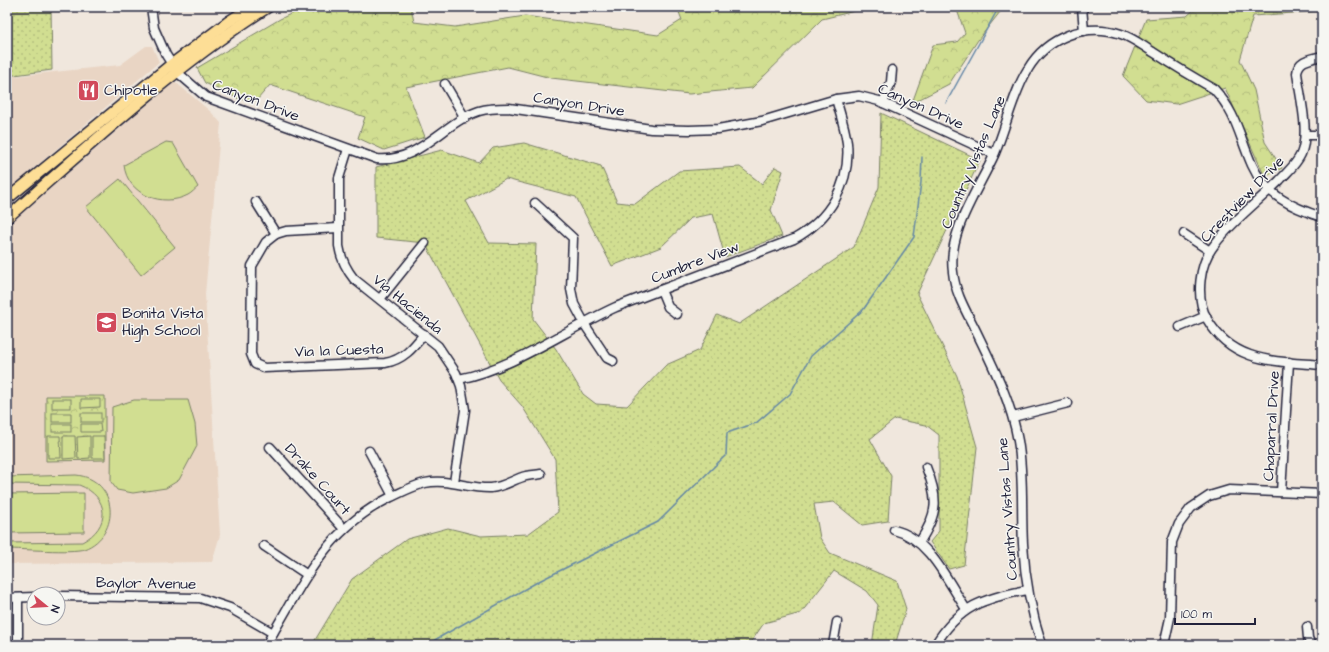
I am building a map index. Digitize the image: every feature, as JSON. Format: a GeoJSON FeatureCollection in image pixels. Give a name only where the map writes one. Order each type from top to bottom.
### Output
{"type":"FeatureCollection","features":[{"type":"Feature","properties":{"kind":"main road"},"geometry":{"type":"LineString","coordinates":[[7,218],[174,68],[228,22],[251,7]]}},
{"type":"Feature","properties":{"kind":"main road"},"geometry":{"type":"LineString","coordinates":[[7,199],[174,68],[268,7]]}},
{"type":"Feature","properties":{"kind":"street","name":"Canyon Drive"},"geometry":{"type":"LineString","coordinates":[[152,7],[154,28],[158,41],[174,68],[190,85],[206,97],[348,149],[377,158],[401,157],[426,145],[465,118],[478,111],[492,108],[509,108],[653,130],[708,130],[762,121],[836,99],[859,96],[883,103],[994,154]]}},
{"type":"Feature","properties":{"kind":"street"},"geometry":{"type":"LineString","coordinates":[[1082,7],[1084,31]]}},
{"type":"Feature","properties":{"kind":"street","name":"Country Vistas Lane"},"geometry":{"type":"LineString","coordinates":[[1042,645],[1027,590],[1023,542],[1020,454],[1013,417],[999,379],[958,293],[952,267],[952,252],[957,231],[994,154],[1022,82],[1033,61],[1043,50],[1055,41],[1069,34],[1084,31],[1106,31],[1127,37],[1214,89],[1224,99],[1236,119],[1252,166],[1258,176],[1270,190],[1294,207],[1322,216]]}},
{"type":"Feature","properties":{"kind":"street","name":"Crestview Drive"},"geometry":{"type":"LineString","coordinates":[[1322,56],[1301,62],[1298,67],[1297,73],[1305,135],[1303,148],[1296,163],[1220,238],[1210,251],[1205,263],[1201,283],[1201,297],[1206,316],[1220,336],[1237,350],[1262,360],[1322,365]]}},
{"type":"Feature","properties":{"kind":"street"},"geometry":{"type":"LineString","coordinates":[[883,103],[891,82],[892,70]]}},
{"type":"Feature","properties":{"kind":"street"},"geometry":{"type":"LineString","coordinates":[[445,84],[465,118]]}},
{"type":"Feature","properties":{"kind":"street","name":"Cumbre View"},"geometry":{"type":"LineString","coordinates":[[459,379],[498,367],[550,343],[583,323],[616,307],[794,239],[808,231],[820,220],[837,196],[846,168],[847,143],[836,99]]}},
{"type":"Feature","properties":{"kind":"street"},"geometry":{"type":"LineString","coordinates":[[1305,135],[1322,135]]}},
{"type":"Feature","properties":{"kind":"street","name":"Via Hacienda"},"geometry":{"type":"LineString","coordinates":[[348,149],[339,178],[338,228],[341,257],[346,270],[354,279],[424,334],[446,356],[459,379],[464,402],[465,420],[454,482]]}},
{"type":"Feature","properties":{"kind":"street"},"geometry":{"type":"LineString","coordinates":[[256,202],[276,234],[305,228],[338,228]]}},
{"type":"Feature","properties":{"kind":"street"},"geometry":{"type":"LineString","coordinates":[[535,203],[573,238],[571,289],[574,304],[583,323],[607,358],[613,361]]}},
{"type":"Feature","properties":{"kind":"street","name":"Via la Cuesta"},"geometry":{"type":"LineString","coordinates":[[276,234],[266,242],[252,266],[251,354],[255,364],[264,368],[385,363],[396,361],[405,355],[424,334]]}},
{"type":"Feature","properties":{"kind":"street"},"geometry":{"type":"LineString","coordinates":[[1184,234],[1210,251]]}},
{"type":"Feature","properties":{"kind":"street"},"geometry":{"type":"LineString","coordinates":[[380,299],[425,243]]}},
{"type":"Feature","properties":{"kind":"street"},"geometry":{"type":"LineString","coordinates":[[661,290],[668,307],[676,314]]}},
{"type":"Feature","properties":{"kind":"street"},"geometry":{"type":"LineString","coordinates":[[1180,327],[1206,316]]}},
{"type":"Feature","properties":{"kind":"street","name":"Chaparral Drive"},"geometry":{"type":"LineString","coordinates":[[1281,492],[1289,362]]}},
{"type":"Feature","properties":{"kind":"street"},"geometry":{"type":"LineString","coordinates":[[1013,417],[1068,403]]}},
{"type":"Feature","properties":{"kind":"street","name":"Drake Court"},"geometry":{"type":"LineString","coordinates":[[270,446],[344,529]]}},
{"type":"Feature","properties":{"kind":"street"},"geometry":{"type":"LineString","coordinates":[[369,451],[393,496]]}},
{"type":"Feature","properties":{"kind":"street"},"geometry":{"type":"LineString","coordinates":[[919,543],[933,519],[935,510],[936,499],[933,485],[926,467]]}},
{"type":"Feature","properties":{"kind":"street"},"geometry":{"type":"LineString","coordinates":[[266,645],[306,574],[327,546],[362,514],[393,496],[423,484],[454,482],[492,488],[507,484],[525,476],[541,474]]}},
{"type":"Feature","properties":{"kind":"street"},"geometry":{"type":"LineString","coordinates":[[1164,645],[1170,618],[1171,549],[1174,536],[1182,518],[1191,508],[1203,499],[1222,491],[1237,490],[1322,494]]}},
{"type":"Feature","properties":{"kind":"street"},"geometry":{"type":"LineString","coordinates":[[894,530],[900,531],[919,543],[938,566],[966,609]]}},
{"type":"Feature","properties":{"kind":"street"},"geometry":{"type":"LineString","coordinates":[[264,546],[306,574]]}},
{"type":"Feature","properties":{"kind":"street"},"geometry":{"type":"LineString","coordinates":[[935,645],[946,628],[966,609],[1001,595],[1027,590]]}},
{"type":"Feature","properties":{"kind":"street","name":"Baylor Avenue"},"geometry":{"type":"LineString","coordinates":[[66,596],[200,598],[230,608],[273,633]]}},
{"type":"Feature","properties":{"kind":"street"},"geometry":{"type":"LineString","coordinates":[[7,598],[26,597]]}},
{"type":"Feature","properties":{"kind":"street"},"geometry":{"type":"LineString","coordinates":[[18,598],[18,645]]}},
{"type":"Feature","properties":{"kind":"street"},"geometry":{"type":"LineString","coordinates":[[833,645],[837,622]]}},
{"type":"Feature","properties":{"kind":"street"},"geometry":{"type":"LineString","coordinates":[[1307,627],[1308,638],[1311,645]]}},
{"type":"Feature","properties":{"kind":"shaded area"},"geometry":{"type":"Polygon","coordinates":[[[146,46],[152,46],[159,62],[7,191],[7,77],[120,65],[146,46]]]}},
{"type":"Feature","properties":{"kind":"shaded area","name":"Bonita Vista High School"},"geometry":{"type":"Polygon","coordinates":[[[174,81],[211,112],[221,123],[205,294],[220,535],[212,562],[7,564],[7,226],[174,81]]]}},
{"type":"Feature","properties":{"kind":"green space"},"geometry":{"type":"Polygon","coordinates":[[[7,7],[51,7],[52,70],[7,76],[7,7]]]}},
{"type":"Feature","properties":{"kind":"green space"},"geometry":{"type":"Polygon","coordinates":[[[305,7],[411,7],[414,22],[455,27],[525,16],[658,35],[682,20],[677,7],[871,7],[822,19],[752,88],[689,94],[551,78],[508,67],[406,87],[425,137],[384,150],[358,138],[365,117],[270,85],[257,100],[239,99],[205,83],[197,68],[280,19],[305,7]]]}},
{"type":"Feature","properties":{"kind":"green space"},"geometry":{"type":"Polygon","coordinates":[[[956,7],[1004,7],[978,40],[949,84],[912,103],[933,45],[957,42],[965,33],[956,7]]]}},
{"type":"Feature","properties":{"kind":"green space"},"geometry":{"type":"Polygon","coordinates":[[[1197,7],[1322,7],[1319,11],[1253,16],[1240,60],[1254,90],[1265,142],[1282,168],[1265,177],[1225,88],[1176,104],[1146,100],[1123,76],[1146,19],[1187,16],[1197,7]]]}},
{"type":"Feature","properties":{"kind":"green space"},"geometry":{"type":"Polygon","coordinates":[[[881,113],[980,160],[917,294],[957,376],[977,447],[964,565],[949,569],[930,542],[939,531],[939,435],[926,425],[895,419],[870,439],[891,476],[888,521],[862,525],[834,502],[814,504],[820,538],[830,553],[897,581],[906,609],[895,645],[872,645],[878,605],[867,591],[834,571],[801,613],[764,623],[749,645],[312,645],[352,579],[407,539],[448,528],[481,536],[528,534],[558,512],[555,459],[522,406],[499,380],[425,243],[376,238],[376,167],[442,150],[479,163],[493,148],[524,143],[601,166],[617,202],[635,204],[679,171],[740,167],[762,184],[775,167],[783,171],[771,210],[782,236],[725,257],[713,214],[691,218],[661,247],[612,266],[576,197],[506,179],[466,201],[489,243],[536,244],[533,319],[556,349],[583,394],[596,404],[627,406],[666,365],[700,350],[717,315],[739,324],[854,247],[879,187],[881,113]]]}},
{"type":"Feature","properties":{"kind":"green space"},"geometry":{"type":"Polygon","coordinates":[[[166,142],[173,143],[198,187],[188,195],[178,199],[158,199],[139,191],[132,184],[124,165],[166,142]]]}},
{"type":"Feature","properties":{"kind":"green space"},"geometry":{"type":"Polygon","coordinates":[[[120,179],[175,247],[141,275],[86,207],[120,179]]]}},
{"type":"Feature","properties":{"kind":"green space"},"geometry":{"type":"Polygon","coordinates":[[[46,396],[105,396],[105,460],[46,461],[46,396]]]}},
{"type":"Feature","properties":{"kind":"green space"},"geometry":{"type":"Polygon","coordinates":[[[52,399],[71,399],[71,408],[52,408],[52,399]]]}},
{"type":"Feature","properties":{"kind":"green space"},"geometry":{"type":"Polygon","coordinates":[[[81,399],[100,399],[100,407],[81,408],[81,399]]]}},
{"type":"Feature","properties":{"kind":"green space"},"geometry":{"type":"Polygon","coordinates":[[[134,400],[188,400],[195,424],[197,446],[179,480],[166,488],[133,493],[117,490],[111,482],[112,407],[134,400]]]}},
{"type":"Feature","properties":{"kind":"green space"},"geometry":{"type":"Polygon","coordinates":[[[52,413],[71,413],[71,422],[52,422],[52,413]]]}},
{"type":"Feature","properties":{"kind":"green space"},"geometry":{"type":"Polygon","coordinates":[[[81,413],[101,413],[101,422],[81,422],[81,413]]]}},
{"type":"Feature","properties":{"kind":"green space"},"geometry":{"type":"Polygon","coordinates":[[[52,424],[71,424],[71,432],[52,432],[52,424]]]}},
{"type":"Feature","properties":{"kind":"green space"},"geometry":{"type":"Polygon","coordinates":[[[81,424],[100,424],[101,432],[81,432],[81,424]]]}},
{"type":"Feature","properties":{"kind":"green space"},"geometry":{"type":"Polygon","coordinates":[[[48,436],[60,436],[61,458],[48,458],[48,436]]]}},
{"type":"Feature","properties":{"kind":"green space"},"geometry":{"type":"Polygon","coordinates":[[[63,436],[75,436],[76,458],[63,459],[63,436]]]}},
{"type":"Feature","properties":{"kind":"green space"},"geometry":{"type":"Polygon","coordinates":[[[90,436],[90,458],[78,459],[77,437],[90,436]]]}},
{"type":"Feature","properties":{"kind":"green space"},"geometry":{"type":"Polygon","coordinates":[[[92,436],[104,436],[105,458],[92,458],[92,436]]]}},
{"type":"Feature","properties":{"kind":"green space"},"geometry":{"type":"Polygon","coordinates":[[[76,475],[90,479],[100,486],[107,496],[110,508],[109,520],[105,532],[96,542],[84,549],[78,550],[58,551],[7,549],[7,543],[82,542],[91,536],[102,521],[103,512],[97,497],[89,490],[79,485],[7,484],[7,477],[76,475]]]}},
{"type":"Feature","properties":{"kind":"green space"},"geometry":{"type":"Polygon","coordinates":[[[84,493],[84,532],[7,533],[7,494],[84,493]]]}},
{"type":"Feature","properties":{"kind":"waterway"},"geometry":{"type":"LineString","coordinates":[[946,103],[999,7]]}},
{"type":"Feature","properties":{"kind":"waterway"},"geometry":{"type":"LineString","coordinates":[[426,645],[541,580],[658,522],[726,455],[727,433],[756,423],[790,394],[811,356],[863,310],[914,237],[921,182],[922,157]]}},
{"type":"Feature","properties":{"kind":"place","name":"Chipotle"},"geometry":{"type":"Point","coordinates":[89,90]}},
{"type":"Feature","properties":{"kind":"place","name":"Bonita Vista High School"},"geometry":{"type":"Point","coordinates":[107,322]}}]}
